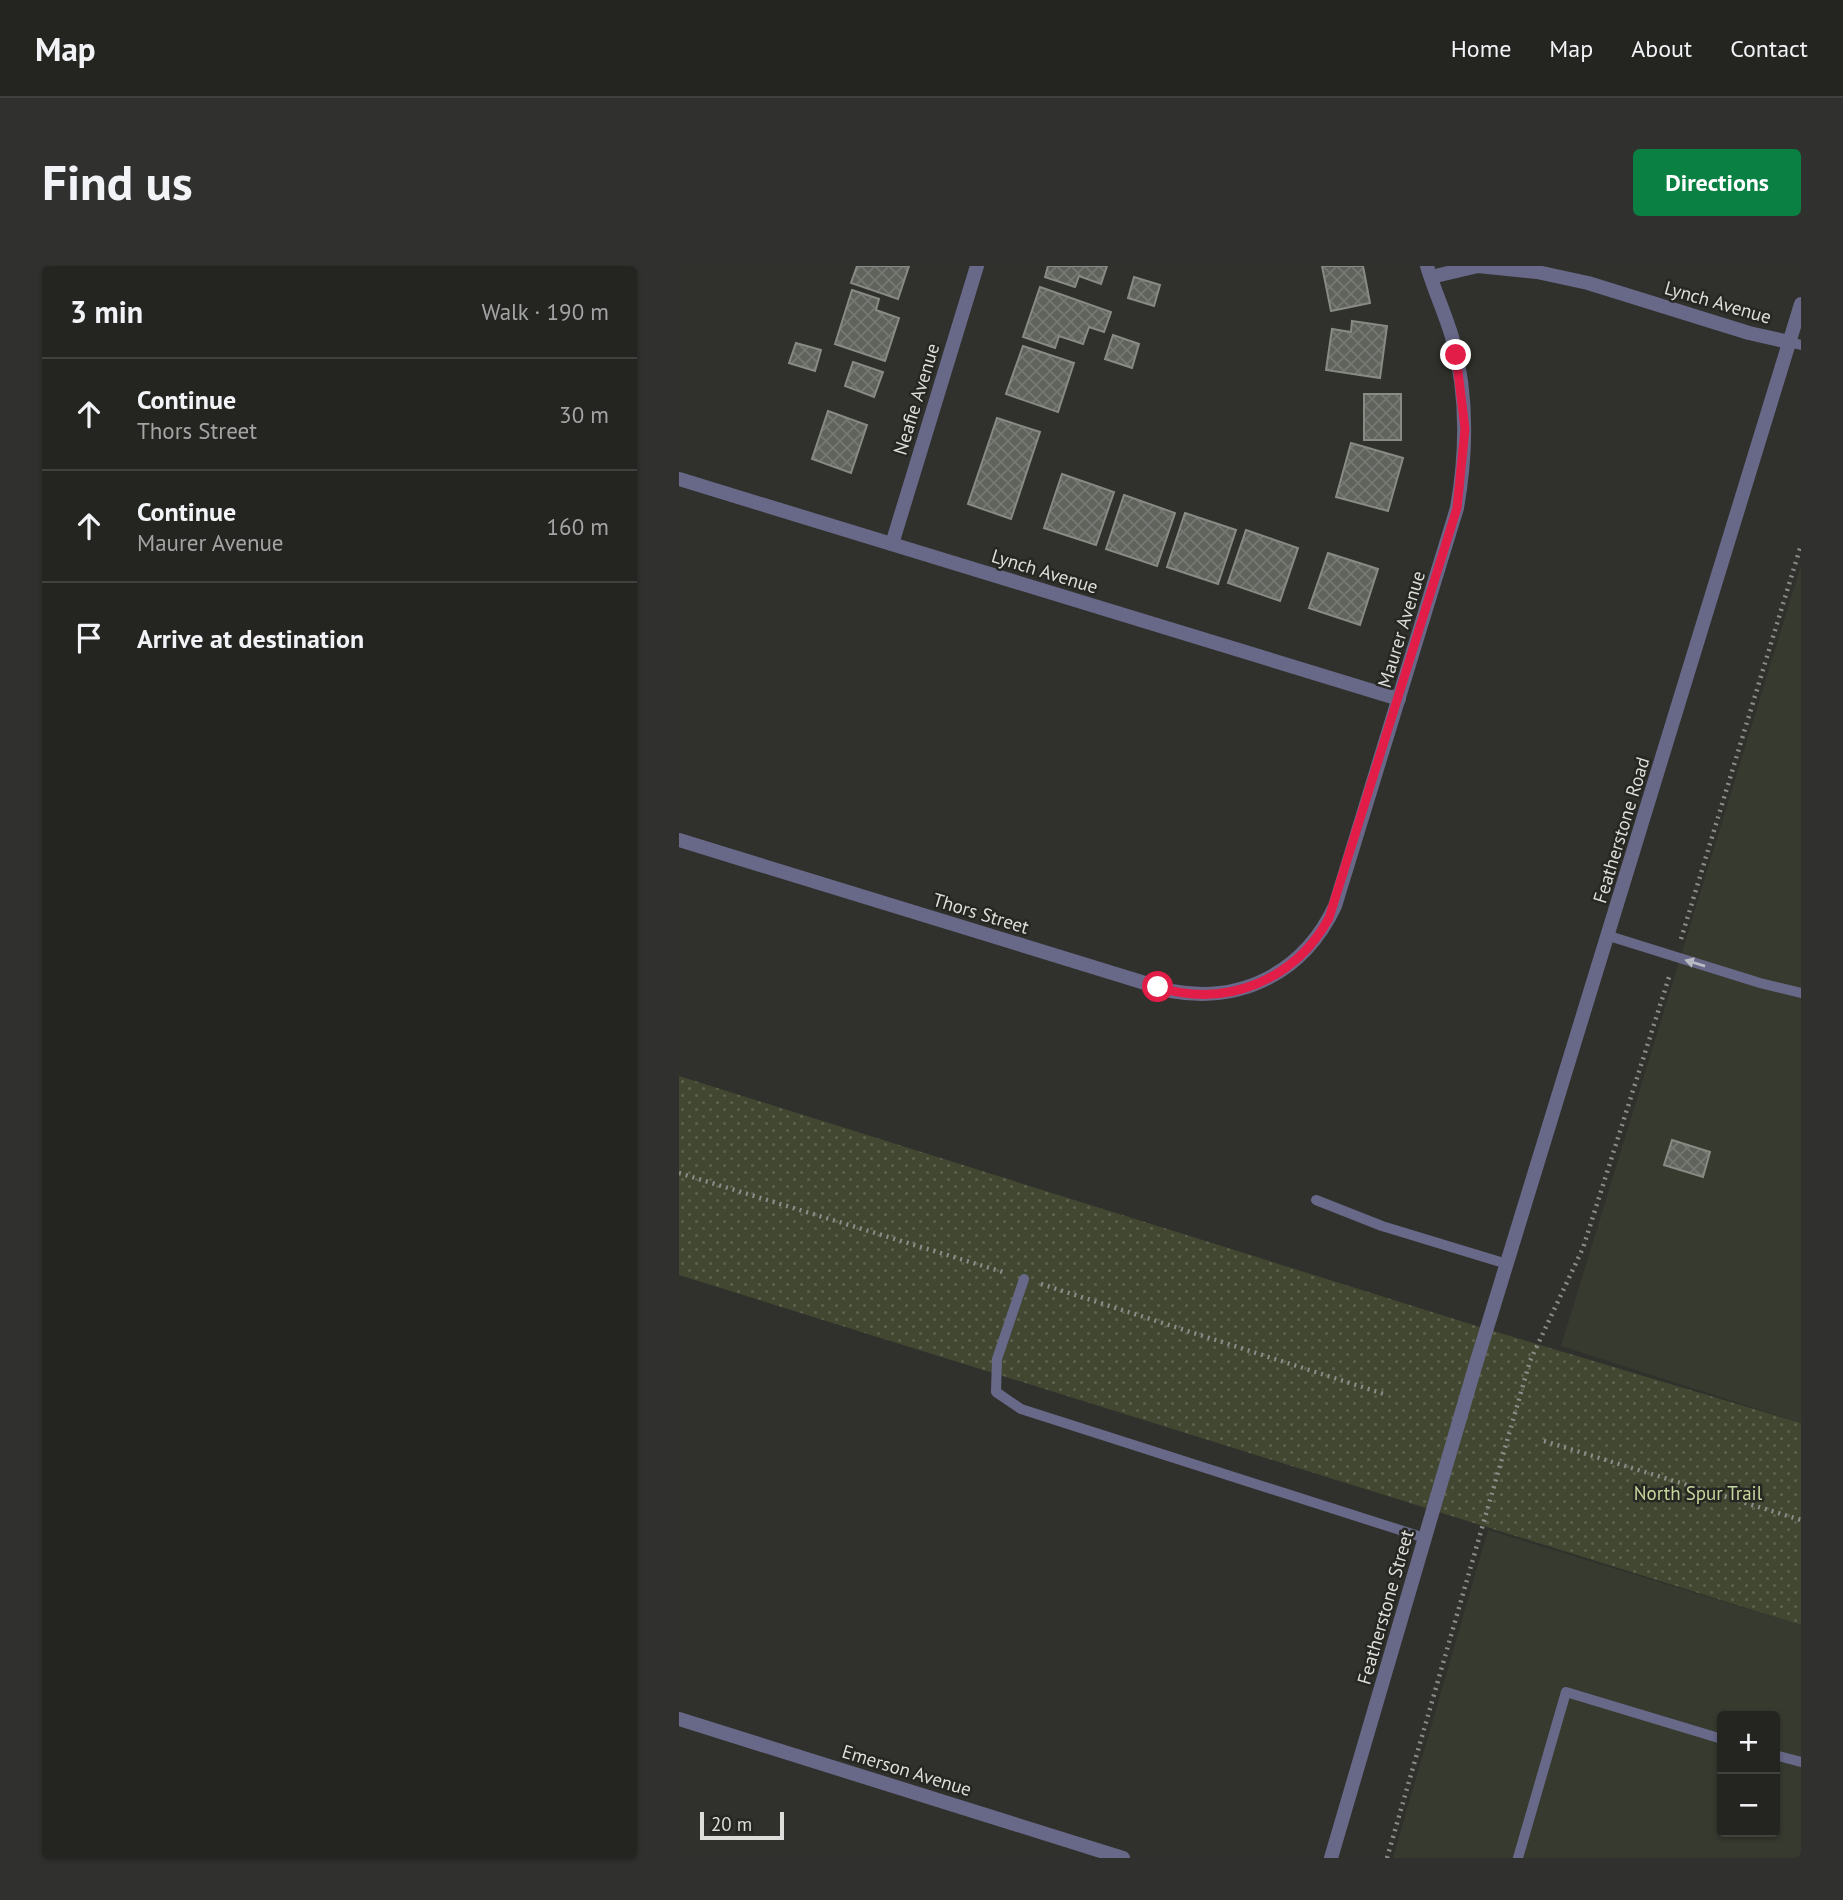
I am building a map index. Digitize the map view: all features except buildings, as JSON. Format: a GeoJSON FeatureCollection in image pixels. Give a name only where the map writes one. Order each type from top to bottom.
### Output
{"type":"FeatureCollection","features":[{"type":"Feature","properties":{"kind":"street","name":"Neafie Avenue"},"geometry":{"type":"LineString","coordinates":[[892,544],[977,266]]}},
{"type":"Feature","properties":{"kind":"street","name":"Lynch Avenue"},"geometry":{"type":"LineString","coordinates":[[1429,272],[1478,266],[1537,272],[1588,283],[1749,333],[1795,344]]}},
{"type":"Feature","properties":{"kind":"street","name":"Maurer Avenue"},"geometry":{"type":"LineString","coordinates":[[1273,977],[1310,946],[1335,906],[1450,534],[1464,456],[1465,411],[1452,337],[1429,272]]}},
{"type":"Feature","properties":{"kind":"street","name":"Featherstone Road"},"geometry":{"type":"LineString","coordinates":[[1475,1367],[1795,344],[1801,304]]}},
{"type":"Feature","properties":{"kind":"street","name":"Lynch Avenue"},"geometry":{"type":"LineString","coordinates":[[679,479],[1399,699]]}},
{"type":"Feature","properties":{"kind":"street","name":"Thors Street"},"geometry":{"type":"LineString","coordinates":[[679,841],[1171,991],[1198,995],[1228,993],[1273,977]]}},
{"type":"Feature","properties":{"kind":"street","name":"Featherstone Street"},"geometry":{"type":"LineString","coordinates":[[1331,1858],[1475,1367]]}},
{"type":"Feature","properties":{"kind":"street","name":"Emerson Avenue"},"geometry":{"type":"LineString","coordinates":[[679,1719],[1123,1858]]}},
{"type":"Feature","properties":{"kind":"lane"},"geometry":{"type":"LineString","coordinates":[[1609,936],[1801,993]]}},
{"type":"Feature","properties":{"kind":"lane"},"geometry":{"type":"LineString","coordinates":[[1316,1200],[1382,1226],[1507,1264]]}},
{"type":"Feature","properties":{"kind":"lane"},"geometry":{"type":"LineString","coordinates":[[1024,1279],[997,1359],[996,1370],[996,1392],[1021,1409],[1425,1538]]}},
{"type":"Feature","properties":{"kind":"lane"},"geometry":{"type":"LineString","coordinates":[[1518,1858],[1566,1692],[1717,1737]]}},
{"type":"Feature","properties":{"kind":"lane"},"geometry":{"type":"LineString","coordinates":[[1780,1756],[1801,1762]]}},
{"type":"Feature","properties":{"kind":"path"},"geometry":{"type":"LineString","coordinates":[[1684,928],[1801,545]]}},
{"type":"Feature","properties":{"kind":"path"},"geometry":{"type":"LineString","coordinates":[[1387,1858],[1530,1361],[1583,1248],[1667,982]]}},
{"type":"Feature","properties":{"kind":"path"},"geometry":{"type":"LineString","coordinates":[[1544,1441],[1801,1520]]}},
{"type":"Feature","properties":{"kind":"shaded area"},"geometry":{"type":"Polygon","coordinates":[[[1801,565],[1801,1423],[1561,1346],[1801,565]]]}},
{"type":"Feature","properties":{"kind":"shaded area"},"geometry":{"type":"Polygon","coordinates":[[[1488,1530],[1801,1625],[1801,1858],[1393,1858],[1488,1530]]]}},
{"type":"Feature","properties":{"kind":"green space","name":"North Spur Trail"},"geometry":{"type":"Polygon","coordinates":[[[679,1076],[1483,1328],[1801,1423],[1801,1625],[679,1275],[679,1076]]]}},
{"type":"Feature","properties":{"kind":"route"},"geometry":{"type":"LineString","coordinates":[[1158,987],[1198,995],[1228,993],[1259,984],[1296,961],[1315,941],[1335,906],[1457,508],[1464,456],[1465,411],[1456,355]]}}]}
